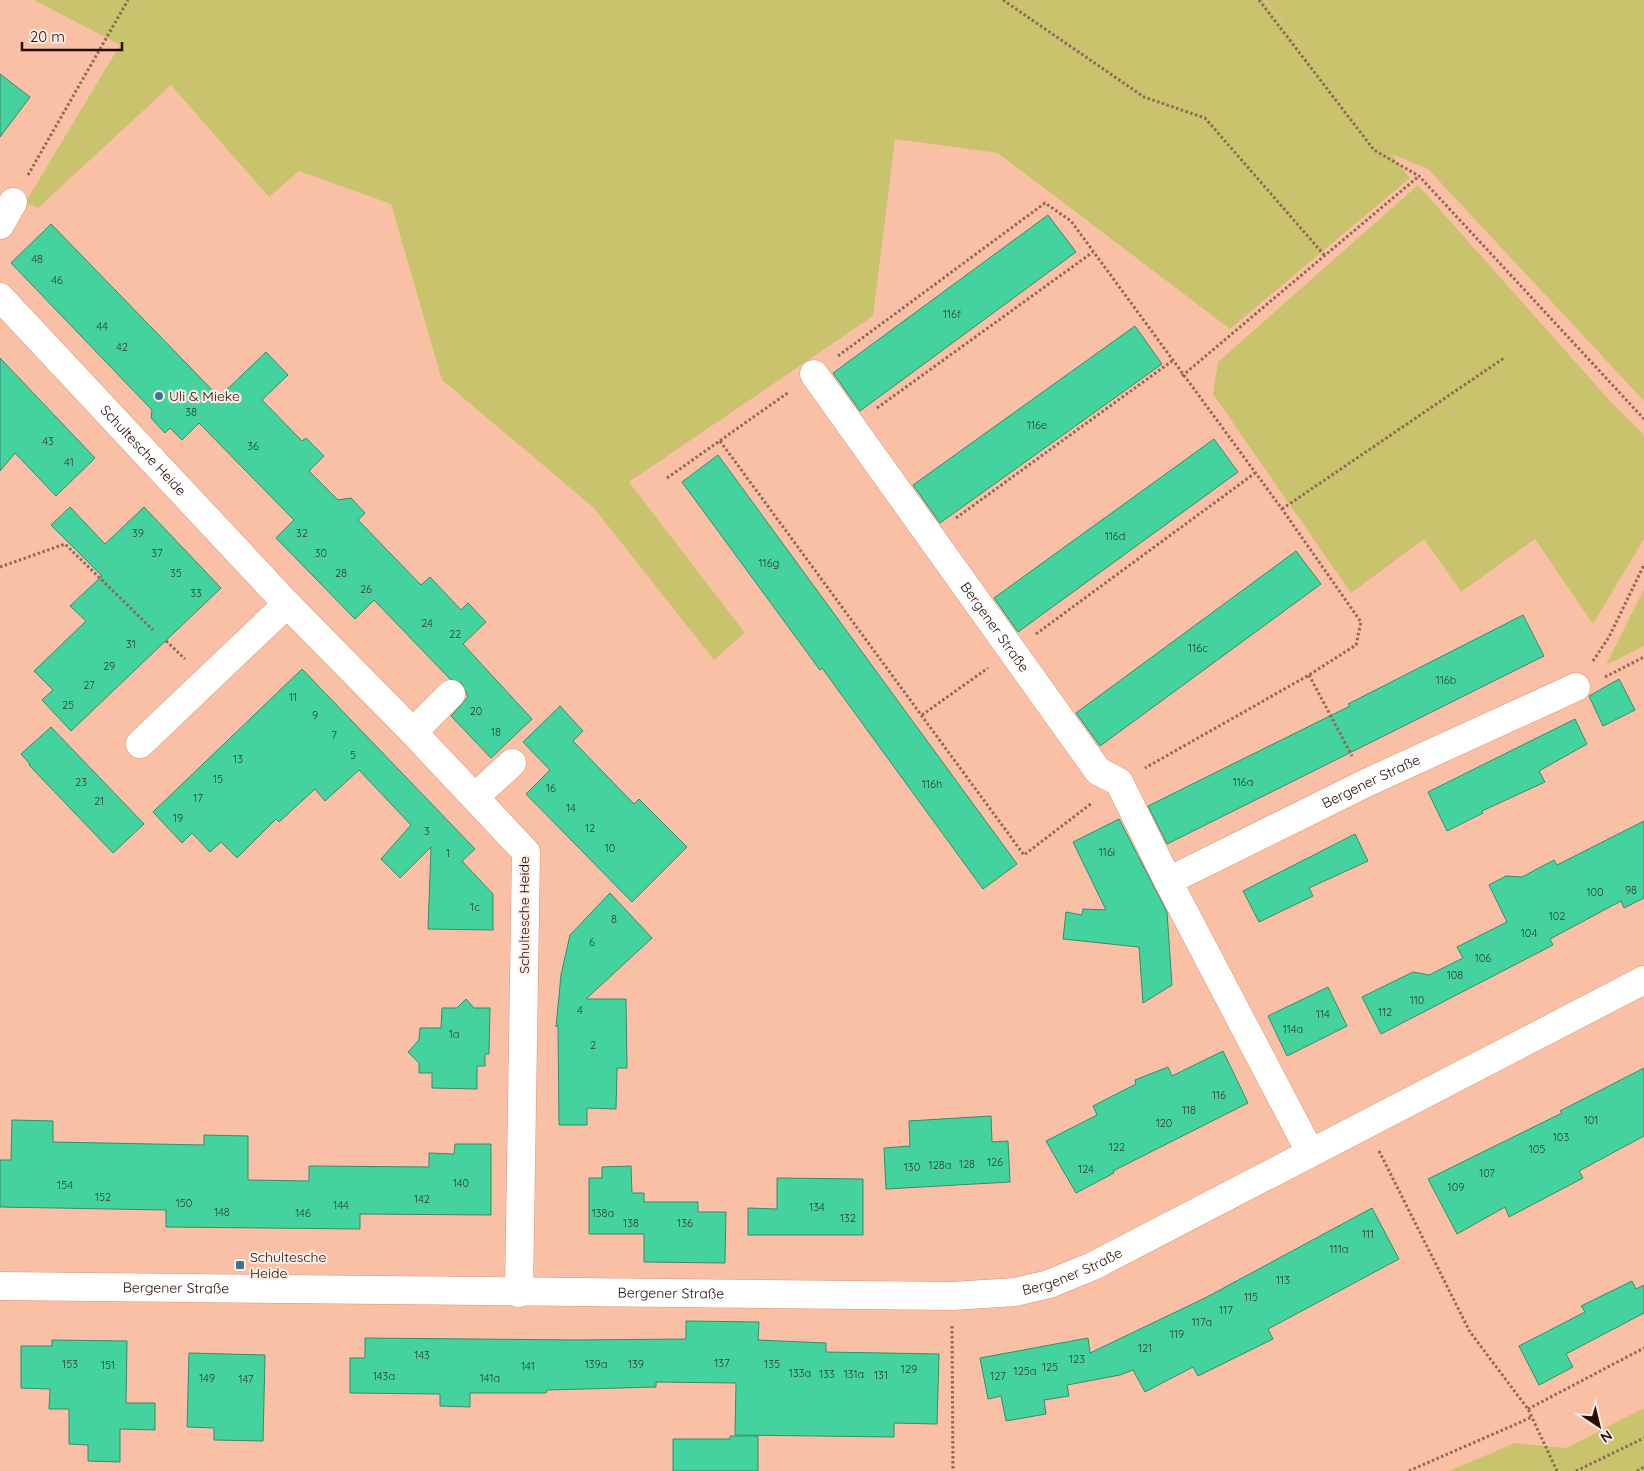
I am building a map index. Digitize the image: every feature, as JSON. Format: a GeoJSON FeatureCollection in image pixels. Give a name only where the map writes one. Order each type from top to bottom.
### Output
{"type":"FeatureCollection","features":[{"type":"Feature","properties":{"kind":"street","name":"Schultesche Heide"},"geometry":{"type":"LineString","coordinates":[[0,297],[287,604],[413,732],[526,852],[519,1293]]}},
{"type":"Feature","properties":{"kind":"street","name":"Bergener Straße"},"geometry":{"type":"LineString","coordinates":[[814,374],[852,425],[1011,652],[1098,771],[1119,782]]}},
{"type":"Feature","properties":{"kind":"street"},"geometry":{"type":"LineString","coordinates":[[140,744],[287,604]]}},
{"type":"Feature","properties":{"kind":"street","name":"Bergener Straße"},"geometry":{"type":"LineString","coordinates":[[1168,881],[1366,783],[1576,687]]}},
{"type":"Feature","properties":{"kind":"street"},"geometry":{"type":"LineString","coordinates":[[413,732],[451,694]]}},
{"type":"Feature","properties":{"kind":"street"},"geometry":{"type":"LineString","coordinates":[[475,797],[512,763]]}},
{"type":"Feature","properties":{"kind":"street"},"geometry":{"type":"LineString","coordinates":[[1119,782],[1168,881],[1310,1152]]}},
{"type":"Feature","properties":{"kind":"street","name":"Bergener Straße"},"geometry":{"type":"LineString","coordinates":[[0,1286],[519,1293],[952,1296],[1016,1292],[1049,1284],[1093,1266],[1644,980]]}},
{"type":"Feature","properties":{"kind":"path"},"geometry":{"type":"LineString","coordinates":[[6,214],[128,0]]}},
{"type":"Feature","properties":{"kind":"path"},"geometry":{"type":"LineString","coordinates":[[1003,0],[1144,97],[1205,118],[1325,256]]}},
{"type":"Feature","properties":{"kind":"path"},"geometry":{"type":"LineString","coordinates":[[1259,0],[1374,150],[1419,176],[1644,419]]}},
{"type":"Feature","properties":{"kind":"path"},"geometry":{"type":"LineString","coordinates":[[1182,376],[1419,176]]}},
{"type":"Feature","properties":{"kind":"path"},"geometry":{"type":"LineString","coordinates":[[667,478],[814,374],[1045,203],[1071,221],[1182,376],[1282,508],[1361,622],[1356,645],[1309,675],[1119,782],[1024,855],[720,441]]}},
{"type":"Feature","properties":{"kind":"path"},"geometry":{"type":"LineString","coordinates":[[852,425],[1093,252]]}},
{"type":"Feature","properties":{"kind":"path"},"geometry":{"type":"LineString","coordinates":[[1282,508],[1504,358]]}},
{"type":"Feature","properties":{"kind":"path"},"geometry":{"type":"LineString","coordinates":[[930,538],[1172,361]]}},
{"type":"Feature","properties":{"kind":"path"},"geometry":{"type":"LineString","coordinates":[[922,715],[1255,473]]}},
{"type":"Feature","properties":{"kind":"path"},"geometry":{"type":"LineString","coordinates":[[0,567],[65,544],[152,630]]}},
{"type":"Feature","properties":{"kind":"path"},"geometry":{"type":"LineString","coordinates":[[1576,687],[1609,637],[1644,565]]}},
{"type":"Feature","properties":{"kind":"path"},"geometry":{"type":"LineString","coordinates":[[1576,687],[1603,678],[1644,657]]}},
{"type":"Feature","properties":{"kind":"path"},"geometry":{"type":"LineString","coordinates":[[1309,675],[1366,783]]}},
{"type":"Feature","properties":{"kind":"path"},"geometry":{"type":"LineString","coordinates":[[1366,1123],[1470,1332],[1528,1409],[1557,1471]]}},
{"type":"Feature","properties":{"kind":"path"},"geometry":{"type":"LineString","coordinates":[[952,1296],[953,1471]]}},
{"type":"Feature","properties":{"kind":"path"},"geometry":{"type":"LineString","coordinates":[[1528,1409],[1644,1348]]}},
{"type":"Feature","properties":{"kind":"path"},"geometry":{"type":"LineString","coordinates":[[1409,1471],[1532,1417]]}},
{"type":"Feature","properties":{"kind":"path"},"geometry":{"type":"LineString","coordinates":[[1576,1471],[1644,1438]]}},
{"type":"Feature","properties":{"kind":"path"},"geometry":{"type":"LineString","coordinates":[[1637,1471],[1644,1468]]}},
{"type":"Feature","properties":{"kind":"shaded area"},"geometry":{"type":"Polygon","coordinates":[[[34,0],[1264,0],[1337,89],[1265,0],[1644,0],[1644,401],[1428,169],[1391,154],[1410,178],[1230,329],[998,153],[895,139],[873,316],[629,482],[745,633],[714,660],[594,508],[442,380],[391,204],[299,171],[269,197],[171,85],[38,208],[25,203],[120,45],[34,0]]]}},
{"type":"Feature","properties":{"kind":"shaded area"},"geometry":{"type":"Polygon","coordinates":[[[1418,185],[1610,401],[1644,435],[1644,539],[1593,624],[1535,539],[1461,592],[1424,539],[1351,593],[1213,394],[1218,362],[1418,185]]]}},
{"type":"Feature","properties":{"kind":"shaded area"},"geometry":{"type":"Polygon","coordinates":[[[1644,589],[1644,646],[1606,665],[1644,589]]]}},
{"type":"Feature","properties":{"kind":"shaded area"},"geometry":{"type":"Polygon","coordinates":[[[1644,1408],[1644,1471],[1449,1471],[1515,1443],[1566,1448],[1644,1408]]]}},
{"type":"Feature","properties":{"kind":"building"},"geometry":{"type":"Polygon","coordinates":[[[0,74],[30,97],[0,137],[0,74]]]}},
{"type":"Feature","properties":{"kind":"building"},"geometry":{"type":"Polygon","coordinates":[[[1048,215],[1076,252],[860,411],[833,373],[1048,215]]]}},
{"type":"Feature","properties":{"kind":"building"},"geometry":{"type":"Polygon","coordinates":[[[51,224],[219,397],[266,352],[288,375],[262,400],[302,441],[306,438],[324,456],[309,471],[338,500],[351,498],[365,513],[358,520],[421,585],[430,577],[461,610],[468,603],[486,622],[463,644],[532,719],[491,758],[451,716],[468,697],[462,683],[450,679],[374,600],[355,619],[276,538],[294,520],[199,423],[182,440],[170,428],[165,433],[151,418],[152,410],[11,263],[51,224]]]}},
{"type":"Feature","properties":{"kind":"building"},"geometry":{"type":"Polygon","coordinates":[[[1135,326],[1162,364],[940,523],[913,485],[1135,326]]]}},
{"type":"Feature","properties":{"kind":"building"},"geometry":{"type":"Polygon","coordinates":[[[0,358],[95,458],[56,496],[15,453],[0,471],[0,358]]]}},
{"type":"Feature","properties":{"kind":"building"},"geometry":{"type":"Polygon","coordinates":[[[1214,439],[1238,472],[1018,632],[994,598],[1214,439]]]}},
{"type":"Feature","properties":{"kind":"building"},"geometry":{"type":"Polygon","coordinates":[[[718,455],[1017,864],[983,889],[822,668],[820,670],[682,482],[718,455]]]}},
{"type":"Feature","properties":{"kind":"building"},"geometry":{"type":"Polygon","coordinates":[[[70,507],[105,544],[144,507],[221,588],[71,731],[42,700],[53,690],[34,671],[86,621],[70,606],[102,576],[51,525],[70,507]]]}},
{"type":"Feature","properties":{"kind":"building"},"geometry":{"type":"Polygon","coordinates":[[[1296,551],[1321,584],[1100,746],[1076,713],[1296,551]]]}},
{"type":"Feature","properties":{"kind":"building"},"geometry":{"type":"Polygon","coordinates":[[[1523,615],[1544,656],[1167,844],[1148,806],[1350,706],[1348,704],[1523,615]]]}},
{"type":"Feature","properties":{"kind":"building"},"geometry":{"type":"Polygon","coordinates":[[[302,669],[475,849],[462,861],[493,894],[493,930],[428,929],[431,847],[400,878],[381,859],[411,825],[359,770],[325,801],[315,789],[279,822],[276,819],[237,858],[221,842],[210,852],[192,833],[182,843],[153,812],[302,669]]]}},
{"type":"Feature","properties":{"kind":"building"},"geometry":{"type":"Polygon","coordinates":[[[1619,679],[1635,710],[1603,726],[1589,696],[1619,679]]]}},
{"type":"Feature","properties":{"kind":"building"},"geometry":{"type":"Polygon","coordinates":[[[560,706],[583,731],[573,741],[634,804],[639,799],[687,847],[632,902],[526,794],[550,770],[523,742],[560,706]]]}},
{"type":"Feature","properties":{"kind":"building"},"geometry":{"type":"Polygon","coordinates":[[[1575,719],[1587,744],[1539,771],[1545,782],[1482,811],[1483,813],[1447,831],[1428,792],[1575,719]]]}},
{"type":"Feature","properties":{"kind":"building"},"geometry":{"type":"Polygon","coordinates":[[[51,727],[144,824],[113,853],[29,765],[21,754],[51,727]]]}},
{"type":"Feature","properties":{"kind":"building"},"geometry":{"type":"Polygon","coordinates":[[[1119,819],[1167,912],[1172,985],[1143,1003],[1139,947],[1063,939],[1066,912],[1082,915],[1083,909],[1106,910],[1073,842],[1119,819]]]}},
{"type":"Feature","properties":{"kind":"building"},"geometry":{"type":"Polygon","coordinates":[[[1644,821],[1644,898],[1624,908],[1621,901],[1550,939],[1553,945],[1381,1034],[1362,997],[1413,972],[1429,975],[1463,958],[1457,947],[1507,922],[1489,885],[1506,876],[1522,877],[1554,860],[1557,865],[1644,821]]]}},
{"type":"Feature","properties":{"kind":"building"},"geometry":{"type":"Polygon","coordinates":[[[1355,834],[1368,861],[1309,888],[1313,896],[1259,922],[1243,891],[1355,834]]]}},
{"type":"Feature","properties":{"kind":"building"},"geometry":{"type":"Polygon","coordinates":[[[610,893],[652,938],[586,999],[626,999],[627,1068],[617,1068],[616,1109],[587,1108],[587,1125],[559,1125],[558,1025],[556,1027],[561,975],[570,935],[610,893]]]}},
{"type":"Feature","properties":{"kind":"building"},"geometry":{"type":"Polygon","coordinates":[[[1328,987],[1347,1026],[1287,1056],[1268,1016],[1328,987]]]}},
{"type":"Feature","properties":{"kind":"building"},"geometry":{"type":"Polygon","coordinates":[[[466,999],[474,1008],[490,1008],[489,1054],[485,1054],[485,1066],[477,1066],[477,1089],[432,1088],[432,1073],[419,1073],[419,1063],[408,1052],[419,1040],[420,1028],[441,1028],[442,1008],[457,1008],[466,999]]]}},
{"type":"Feature","properties":{"kind":"building"},"geometry":{"type":"Polygon","coordinates":[[[1223,1051],[1248,1103],[1113,1171],[1114,1173],[1076,1193],[1046,1141],[1097,1115],[1093,1106],[1136,1084],[1135,1080],[1168,1067],[1172,1076],[1223,1051]]]}},
{"type":"Feature","properties":{"kind":"building"},"geometry":{"type":"Polygon","coordinates":[[[1644,1068],[1644,1136],[1579,1171],[1583,1178],[1509,1217],[1505,1207],[1457,1234],[1428,1179],[1562,1113],[1560,1111],[1644,1068]]]}},
{"type":"Feature","properties":{"kind":"building"},"geometry":{"type":"Polygon","coordinates":[[[991,1116],[992,1142],[1008,1141],[1010,1182],[886,1189],[884,1148],[910,1146],[909,1121],[991,1116]]]}},
{"type":"Feature","properties":{"kind":"building"},"geometry":{"type":"Polygon","coordinates":[[[12,1120],[53,1121],[53,1142],[204,1145],[204,1135],[248,1136],[248,1180],[309,1181],[309,1166],[429,1167],[429,1153],[454,1154],[455,1144],[491,1144],[491,1215],[360,1214],[360,1229],[166,1227],[166,1210],[0,1207],[0,1160],[11,1160],[12,1120]]]}},
{"type":"Feature","properties":{"kind":"building"},"geometry":{"type":"Polygon","coordinates":[[[631,1166],[632,1193],[644,1193],[644,1202],[698,1202],[698,1212],[726,1212],[725,1263],[644,1262],[644,1234],[589,1234],[589,1178],[602,1178],[602,1167],[631,1166]]]}},
{"type":"Feature","properties":{"kind":"building"},"geometry":{"type":"Polygon","coordinates":[[[777,1178],[863,1179],[863,1235],[748,1235],[748,1208],[777,1209],[777,1178]]]}},
{"type":"Feature","properties":{"kind":"building"},"geometry":{"type":"Polygon","coordinates":[[[1372,1208],[1399,1259],[1268,1329],[1273,1339],[1198,1376],[1193,1367],[1145,1392],[1133,1370],[1120,1375],[1067,1385],[1069,1396],[1044,1400],[1046,1414],[1006,1421],[1001,1396],[988,1399],[980,1358],[1088,1338],[1090,1353],[1205,1298],[1372,1208]]]}},
{"type":"Feature","properties":{"kind":"building"},"geometry":{"type":"Polygon","coordinates":[[[1632,1281],[1636,1289],[1644,1285],[1644,1313],[1566,1354],[1573,1367],[1539,1385],[1519,1346],[1585,1312],[1581,1306],[1632,1281]]]}},
{"type":"Feature","properties":{"kind":"building"},"geometry":{"type":"Polygon","coordinates":[[[686,1321],[759,1322],[758,1340],[826,1343],[826,1352],[939,1354],[937,1424],[894,1423],[894,1437],[735,1435],[736,1383],[656,1382],[656,1387],[547,1390],[546,1393],[470,1393],[470,1407],[440,1406],[440,1394],[350,1393],[350,1358],[365,1358],[365,1338],[686,1339],[686,1321]]]}},
{"type":"Feature","properties":{"kind":"building"},"geometry":{"type":"Polygon","coordinates":[[[52,1340],[127,1341],[126,1403],[155,1403],[155,1430],[120,1429],[120,1462],[88,1461],[88,1445],[69,1444],[69,1409],[49,1409],[50,1389],[21,1388],[21,1346],[52,1346],[52,1340]]]}},
{"type":"Feature","properties":{"kind":"building"},"geometry":{"type":"Polygon","coordinates":[[[189,1353],[265,1355],[263,1441],[214,1440],[214,1428],[187,1427],[189,1353]]]}},
{"type":"Feature","properties":{"kind":"building"},"geometry":{"type":"Polygon","coordinates":[[[730,1436],[758,1436],[758,1471],[673,1471],[673,1439],[730,1439],[730,1436]]]}},
{"type":"Feature","properties":{"kind":"place","name":"Uli & Mieke"},"geometry":{"type":"Point","coordinates":[159,396]}},
{"type":"Feature","properties":{"kind":"place","name":"Schultesche Heide"},"geometry":{"type":"Point","coordinates":[240,1265]}}]}
